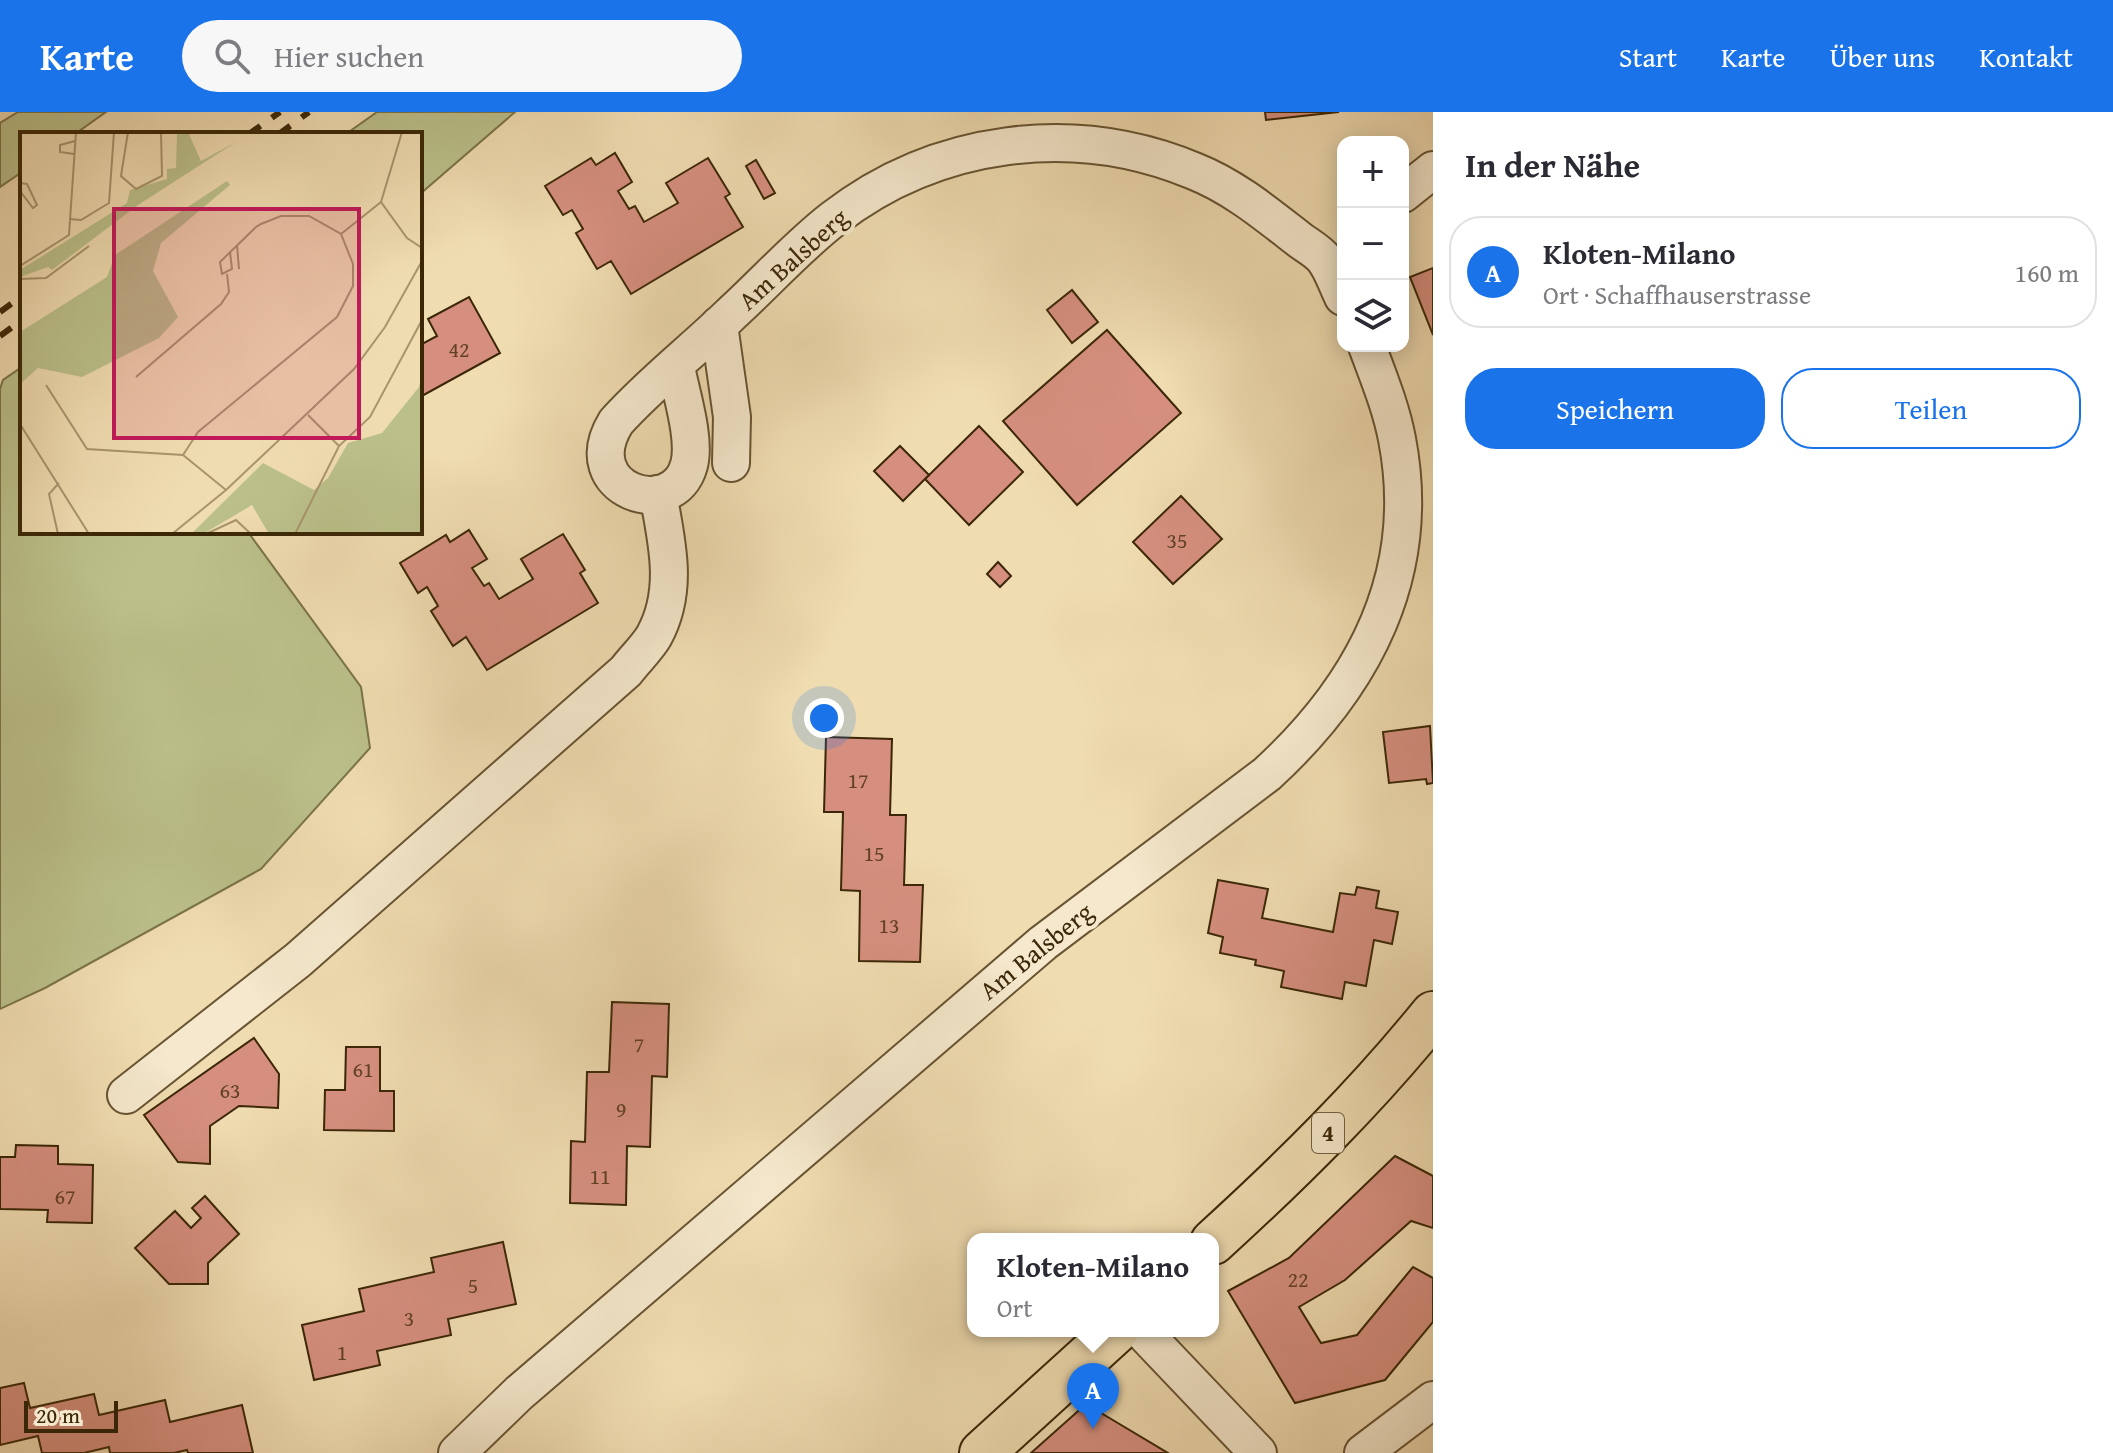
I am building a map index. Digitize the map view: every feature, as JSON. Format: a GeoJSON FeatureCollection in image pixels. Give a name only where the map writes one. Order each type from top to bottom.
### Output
{"type":"FeatureCollection","features":[{"type":"Feature","properties":{"kind":"main road","name":"4"},"geometry":{"type":"LineString","coordinates":[[1219,1237],[1303,1160],[1433,1014]]}},
{"type":"Feature","properties":{"kind":"main road"},"geometry":{"type":"LineString","coordinates":[[982,1453],[1109,1337]]}},
{"type":"Feature","properties":{"kind":"street","name":"Am Balsberg"},"geometry":{"type":"LineString","coordinates":[[658,494],[631,492],[619,485],[610,474],[605,461],[605,447],[616,422],[831,220],[855,203],[931,164],[973,152],[1050,141],[1140,152],[1208,177],[1334,251],[1340,280]]}},
{"type":"Feature","properties":{"kind":"street"},"geometry":{"type":"LineString","coordinates":[[1409,189],[1433,170]]}},
{"type":"Feature","properties":{"kind":"street"},"geometry":{"type":"LineString","coordinates":[[719,325],[732,417],[731,463]]}},
{"type":"Feature","properties":{"kind":"street","name":"Am Balsberg"},"geometry":{"type":"LineString","coordinates":[[457,1453],[519,1393],[1043,943],[1267,774],[1300,744],[1333,704],[1370,643],[1386,604],[1397,564],[1402,525],[1402,482],[1397,438],[1369,352]]}},
{"type":"Feature","properties":{"kind":"street"},"geometry":{"type":"LineString","coordinates":[[126,1095],[298,960],[626,671],[653,637],[669,598],[669,556],[658,494],[682,479],[688,466],[689,437],[676,367]]}},
{"type":"Feature","properties":{"kind":"street"},"geometry":{"type":"LineString","coordinates":[[1148,1337],[1258,1453]]}},
{"type":"Feature","properties":{"kind":"street"},"geometry":{"type":"LineString","coordinates":[[1363,1453],[1433,1400]]}},
{"type":"Feature","properties":{"kind":"green space"},"geometry":{"type":"Polygon","coordinates":[[[18,112],[106,112],[78,132],[20,132],[20,173],[0,187],[0,123],[18,112]]]}},
{"type":"Feature","properties":{"kind":"green space"},"geometry":{"type":"Polygon","coordinates":[[[377,112],[515,112],[422,192],[422,132],[349,132],[377,112]]]}},
{"type":"Feature","properties":{"kind":"green space"},"geometry":{"type":"Polygon","coordinates":[[[20,368],[20,534],[249,534],[361,687],[370,748],[261,869],[45,988],[0,1009],[0,389],[3,380],[20,368]]]}},
{"type":"Feature","properties":{"kind":"building"},"geometry":{"type":"Polygon","coordinates":[[[1265,112],[1339,112],[1266,120],[1265,112]]]}},
{"type":"Feature","properties":{"kind":"building"},"geometry":{"type":"Polygon","coordinates":[[[615,153],[632,182],[618,191],[629,209],[635,206],[644,222],[678,203],[666,183],[708,158],[730,194],[725,197],[743,227],[631,294],[611,261],[597,269],[576,233],[583,229],[572,210],[563,215],[545,186],[591,158],[596,165],[615,153]]]}},
{"type":"Feature","properties":{"kind":"building"},"geometry":{"type":"Polygon","coordinates":[[[756,160],[775,193],[764,199],[746,166],[756,160]]]}},
{"type":"Feature","properties":{"kind":"building"},"geometry":{"type":"Polygon","coordinates":[[[1433,268],[1433,335],[1410,277],[1433,268]]]}},
{"type":"Feature","properties":{"kind":"building"},"geometry":{"type":"Polygon","coordinates":[[[1072,290],[1098,322],[1072,343],[1047,310],[1072,290]]]}},
{"type":"Feature","properties":{"kind":"building"},"geometry":{"type":"Polygon","coordinates":[[[469,297],[500,353],[422,396],[422,344],[437,336],[428,319],[469,297]]]}},
{"type":"Feature","properties":{"kind":"building"},"geometry":{"type":"Polygon","coordinates":[[[1107,330],[1181,413],[1077,505],[1003,421],[1107,330]]]}},
{"type":"Feature","properties":{"kind":"building"},"geometry":{"type":"Polygon","coordinates":[[[979,426],[1023,472],[969,525],[925,479],[979,426]]]}},
{"type":"Feature","properties":{"kind":"building"},"geometry":{"type":"Polygon","coordinates":[[[900,446],[929,475],[903,501],[874,471],[900,446]]]}},
{"type":"Feature","properties":{"kind":"building"},"geometry":{"type":"Polygon","coordinates":[[[1181,496],[1222,539],[1173,584],[1133,542],[1181,496]]]}},
{"type":"Feature","properties":{"kind":"building"},"geometry":{"type":"Polygon","coordinates":[[[469,530],[487,559],[472,568],[484,586],[489,583],[499,599],[533,579],[521,559],[563,534],[585,570],[580,573],[598,603],[487,670],[466,637],[453,646],[431,611],[438,606],[427,587],[418,593],[400,563],[446,535],[450,542],[469,530]]]}},
{"type":"Feature","properties":{"kind":"building"},"geometry":{"type":"Polygon","coordinates":[[[998,562],[1011,576],[1000,587],[987,574],[998,562]]]}},
{"type":"Feature","properties":{"kind":"building"},"geometry":{"type":"Polygon","coordinates":[[[1430,726],[1433,783],[1427,784],[1426,779],[1389,783],[1383,732],[1430,726]]]}},
{"type":"Feature","properties":{"kind":"building"},"geometry":{"type":"Polygon","coordinates":[[[826,737],[892,739],[890,815],[906,815],[904,885],[923,885],[920,962],[859,961],[860,891],[841,890],[843,812],[824,812],[826,737]]]}},
{"type":"Feature","properties":{"kind":"building"},"geometry":{"type":"Polygon","coordinates":[[[1218,880],[1268,889],[1262,918],[1333,932],[1340,893],[1355,895],[1357,887],[1379,891],[1376,908],[1398,912],[1392,944],[1374,940],[1366,986],[1345,982],[1342,999],[1281,987],[1284,971],[1255,965],[1256,960],[1220,953],[1223,937],[1208,933],[1218,880]]]}},
{"type":"Feature","properties":{"kind":"building"},"geometry":{"type":"Polygon","coordinates":[[[612,1002],[669,1004],[667,1077],[652,1076],[650,1147],[627,1146],[626,1205],[570,1203],[571,1141],[585,1142],[587,1072],[609,1072],[612,1002]]]}},
{"type":"Feature","properties":{"kind":"building"},"geometry":{"type":"Polygon","coordinates":[[[254,1038],[279,1074],[278,1108],[239,1106],[210,1126],[210,1164],[178,1162],[144,1115],[254,1038]]]}},
{"type":"Feature","properties":{"kind":"building"},"geometry":{"type":"Polygon","coordinates":[[[346,1047],[380,1047],[380,1091],[394,1091],[394,1131],[324,1130],[325,1090],[345,1090],[346,1047]]]}},
{"type":"Feature","properties":{"kind":"building"},"geometry":{"type":"Polygon","coordinates":[[[16,1145],[58,1146],[58,1164],[93,1165],[92,1223],[47,1222],[48,1210],[0,1209],[0,1157],[15,1157],[16,1145]]]}},
{"type":"Feature","properties":{"kind":"building"},"geometry":{"type":"Polygon","coordinates":[[[1395,1156],[1433,1176],[1433,1228],[1411,1221],[1345,1280],[1299,1307],[1321,1343],[1357,1335],[1413,1267],[1433,1278],[1433,1322],[1385,1380],[1295,1403],[1228,1291],[1289,1258],[1395,1156]]]}},
{"type":"Feature","properties":{"kind":"building"},"geometry":{"type":"Polygon","coordinates":[[[205,1196],[239,1234],[208,1263],[208,1284],[169,1284],[135,1248],[175,1211],[191,1228],[201,1218],[192,1208],[205,1196]]]}},
{"type":"Feature","properties":{"kind":"building"},"geometry":{"type":"Polygon","coordinates":[[[503,1242],[516,1304],[448,1319],[451,1335],[377,1351],[380,1365],[314,1380],[302,1325],[364,1311],[359,1289],[434,1272],[431,1258],[503,1242]]]}},
{"type":"Feature","properties":{"kind":"building"},"geometry":{"type":"Polygon","coordinates":[[[24,1383],[30,1408],[94,1394],[99,1415],[165,1400],[170,1422],[242,1405],[253,1453],[188,1453],[187,1450],[174,1453],[110,1453],[109,1447],[84,1453],[42,1453],[38,1436],[0,1445],[0,1388],[24,1383]]]}},
{"type":"Feature","properties":{"kind":"building"},"geometry":{"type":"Polygon","coordinates":[[[1086,1404],[1168,1453],[1031,1453],[1086,1404]]]}},
{"type":"Feature","properties":{"kind":"railway"},"geometry":{"type":"LineString","coordinates":[[252,132],[280,112]]}},
{"type":"Feature","properties":{"kind":"railway"},"geometry":{"type":"LineString","coordinates":[[282,132],[309,112]]}},
{"type":"Feature","properties":{"kind":"railway"},"geometry":{"type":"LineString","coordinates":[[0,312],[20,297]]}},
{"type":"Feature","properties":{"kind":"railway"},"geometry":{"type":"LineString","coordinates":[[0,336],[20,321]]}},
{"type":"Feature","properties":{"kind":"place","name":"Kloten-Milano"},"geometry":{"type":"Point","coordinates":[1093,1429]}}]}
